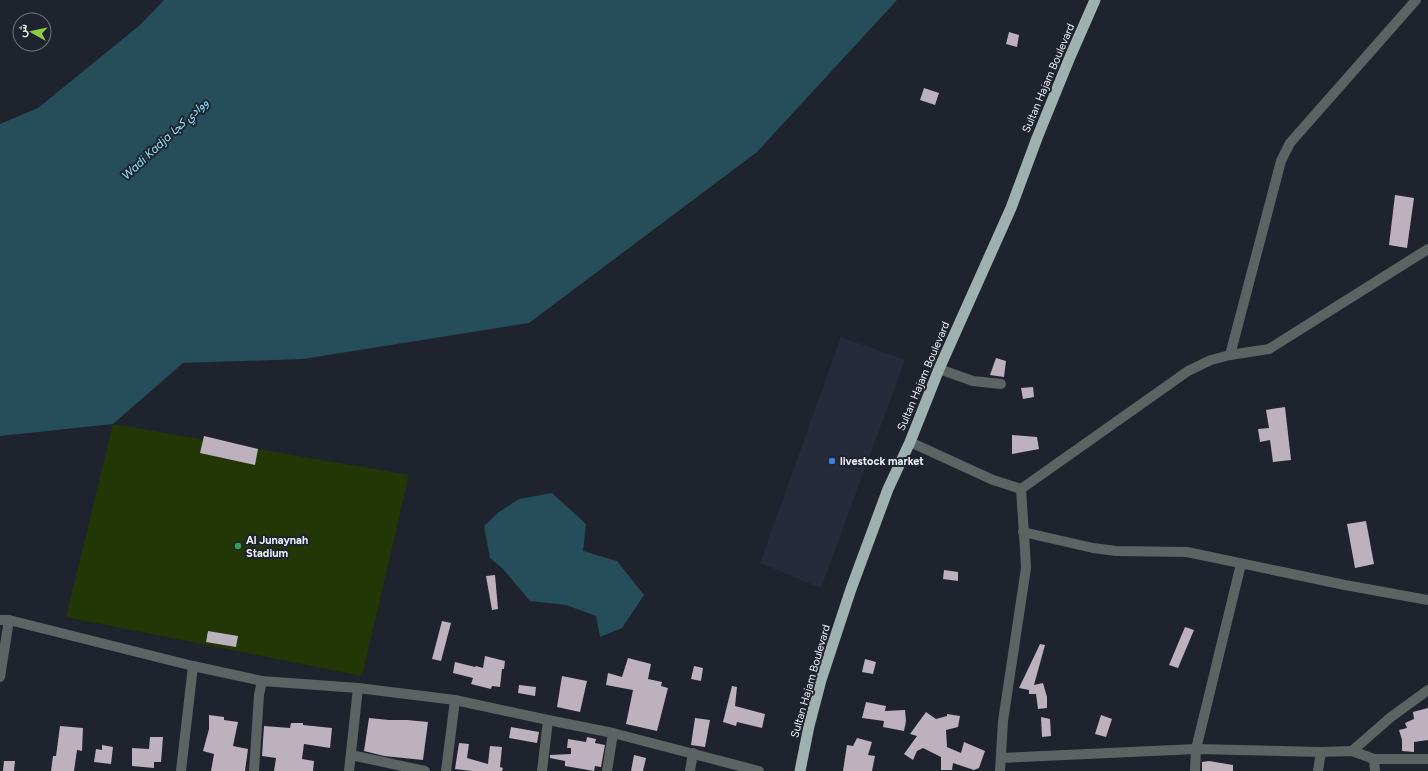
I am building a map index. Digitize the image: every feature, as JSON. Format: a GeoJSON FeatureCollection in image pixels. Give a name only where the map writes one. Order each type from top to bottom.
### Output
{"type":"FeatureCollection","features":[{"type":"Feature","properties":{"kind":"highway","name":"Sultan Hajam Boulevard"},"geometry":{"type":"LineString","coordinates":[[800,771],[809,726],[822,680],[851,589],[888,488],[910,442],[939,369],[1011,208],[1037,138],[1095,0]]}},
{"type":"Feature","properties":{"kind":"street"},"geometry":{"type":"LineString","coordinates":[[1230,355],[1281,161],[1290,143],[1416,0]]}},
{"type":"Feature","properties":{"kind":"street"},"geometry":{"type":"LineString","coordinates":[[1021,489],[1188,371],[1212,360],[1230,355],[1268,349],[1428,249]]}},
{"type":"Feature","properties":{"kind":"street"},"geometry":{"type":"LineString","coordinates":[[939,369],[973,381],[1001,384]]}},
{"type":"Feature","properties":{"kind":"street"},"geometry":{"type":"LineString","coordinates":[[910,442],[993,480],[1021,489]]}},
{"type":"Feature","properties":{"kind":"street"},"geometry":{"type":"LineString","coordinates":[[1000,771],[1003,721],[1026,568],[1021,489]]}},
{"type":"Feature","properties":{"kind":"street"},"geometry":{"type":"LineString","coordinates":[[1023,532],[1093,548],[1116,551],[1187,552],[1428,600]]}},
{"type":"Feature","properties":{"kind":"street"},"geometry":{"type":"LineString","coordinates":[[1195,771],[1196,750],[1242,564]]}},
{"type":"Feature","properties":{"kind":"street"},"geometry":{"type":"LineString","coordinates":[[0,677],[5,620],[193,666],[262,681],[358,688],[455,700],[613,733],[759,771]]}},
{"type":"Feature","properties":{"kind":"street"},"geometry":{"type":"LineString","coordinates":[[181,771],[193,666]]}},
{"type":"Feature","properties":{"kind":"street"},"geometry":{"type":"LineString","coordinates":[[254,771],[259,695],[262,681]]}},
{"type":"Feature","properties":{"kind":"street"},"geometry":{"type":"LineString","coordinates":[[349,771],[358,688]]}},
{"type":"Feature","properties":{"kind":"street"},"geometry":{"type":"LineString","coordinates":[[1352,751],[1391,717],[1428,690]]}},
{"type":"Feature","properties":{"kind":"street"},"geometry":{"type":"LineString","coordinates":[[446,771],[455,700]]}},
{"type":"Feature","properties":{"kind":"street"},"geometry":{"type":"LineString","coordinates":[[542,771],[548,720]]}},
{"type":"Feature","properties":{"kind":"street"},"geometry":{"type":"LineString","coordinates":[[607,771],[613,733]]}},
{"type":"Feature","properties":{"kind":"street"},"geometry":{"type":"LineString","coordinates":[[1001,758],[1196,750],[1352,751],[1374,759],[1428,759]]}},
{"type":"Feature","properties":{"kind":"street"},"geometry":{"type":"LineString","coordinates":[[1318,771],[1321,752]]}},
{"type":"Feature","properties":{"kind":"street"},"geometry":{"type":"LineString","coordinates":[[690,771],[693,753]]}},
{"type":"Feature","properties":{"kind":"street"},"geometry":{"type":"LineString","coordinates":[[351,755],[425,771]]}},
{"type":"Feature","properties":{"kind":"street"},"geometry":{"type":"LineString","coordinates":[[1374,759],[1375,771]]}},
{"type":"Feature","properties":{"kind":"shaded area","name":"livestock market"},"geometry":{"type":"Polygon","coordinates":[[[841,337],[905,360],[821,588],[760,563],[841,337]]]}},
{"type":"Feature","properties":{"kind":"green space","name":"Al Junaynah Stadium"},"geometry":{"type":"Polygon","coordinates":[[[113,424],[409,475],[362,676],[66,617],[113,424]]]}},
{"type":"Feature","properties":{"kind":"water","name":"Wadi Kadja ووادي كجا"},"geometry":{"type":"Polygon","coordinates":[[[164,0],[897,0],[757,152],[529,323],[303,359],[183,363],[113,424],[0,436],[0,124],[38,108],[140,25],[164,0]]]}},
{"type":"Feature","properties":{"kind":"water"},"geometry":{"type":"Polygon","coordinates":[[[552,493],[586,524],[583,551],[617,561],[644,595],[622,628],[600,637],[596,616],[566,605],[530,601],[503,569],[490,558],[484,526],[499,512],[519,499],[552,493]]]}},
{"type":"Feature","properties":{"kind":"building"},"geometry":{"type":"Polygon","coordinates":[[[1009,32],[1019,35],[1017,47],[1006,44],[1009,32]]]}},
{"type":"Feature","properties":{"kind":"building"},"geometry":{"type":"Polygon","coordinates":[[[924,88],[939,93],[935,105],[920,100],[924,88]]]}},
{"type":"Feature","properties":{"kind":"building"},"geometry":{"type":"Polygon","coordinates":[[[1395,195],[1414,198],[1407,248],[1389,245],[1395,195]]]}},
{"type":"Feature","properties":{"kind":"building"},"geometry":{"type":"Polygon","coordinates":[[[996,358],[1006,361],[1004,377],[990,375],[996,358]]]}},
{"type":"Feature","properties":{"kind":"building"},"geometry":{"type":"Polygon","coordinates":[[[1033,387],[1034,397],[1023,399],[1021,388],[1033,387]]]}},
{"type":"Feature","properties":{"kind":"building"},"geometry":{"type":"Polygon","coordinates":[[[1285,407],[1291,460],[1273,462],[1270,440],[1260,442],[1258,429],[1269,428],[1266,410],[1285,407]]]}},
{"type":"Feature","properties":{"kind":"building"},"geometry":{"type":"Polygon","coordinates":[[[1012,435],[1037,437],[1039,449],[1012,454],[1012,435]]]}},
{"type":"Feature","properties":{"kind":"building"},"geometry":{"type":"Polygon","coordinates":[[[204,436],[258,449],[255,465],[200,453],[204,436]]]}},
{"type":"Feature","properties":{"kind":"building"},"geometry":{"type":"Polygon","coordinates":[[[1366,521],[1374,564],[1355,568],[1347,524],[1366,521]]]}},
{"type":"Feature","properties":{"kind":"building"},"geometry":{"type":"Polygon","coordinates":[[[944,570],[958,572],[958,581],[943,579],[944,570]]]}},
{"type":"Feature","properties":{"kind":"building"},"geometry":{"type":"Polygon","coordinates":[[[495,575],[498,609],[492,610],[486,576],[495,575]]]}},
{"type":"Feature","properties":{"kind":"building"},"geometry":{"type":"Polygon","coordinates":[[[442,621],[451,623],[441,661],[432,659],[442,621]]]}},
{"type":"Feature","properties":{"kind":"building"},"geometry":{"type":"Polygon","coordinates":[[[1185,627],[1194,630],[1178,668],[1169,665],[1185,627]]]}},
{"type":"Feature","properties":{"kind":"building"},"geometry":{"type":"Polygon","coordinates":[[[208,631],[238,636],[236,647],[206,642],[208,631]]]}},
{"type":"Feature","properties":{"kind":"building"},"geometry":{"type":"Polygon","coordinates":[[[1040,644],[1045,645],[1034,685],[1043,683],[1047,697],[1047,708],[1038,709],[1036,694],[1029,694],[1029,690],[1019,688],[1040,644]]]}},
{"type":"Feature","properties":{"kind":"building"},"geometry":{"type":"Polygon","coordinates":[[[485,656],[505,661],[504,669],[502,669],[500,687],[492,686],[491,689],[471,684],[473,678],[453,673],[455,662],[483,668],[485,656]]]}},
{"type":"Feature","properties":{"kind":"building"},"geometry":{"type":"Polygon","coordinates":[[[628,658],[651,664],[648,679],[662,682],[661,686],[668,688],[657,731],[626,724],[633,690],[606,685],[608,673],[622,677],[628,658]]]}},
{"type":"Feature","properties":{"kind":"building"},"geometry":{"type":"Polygon","coordinates":[[[865,659],[876,662],[873,674],[862,672],[865,659]]]}},
{"type":"Feature","properties":{"kind":"building"},"geometry":{"type":"Polygon","coordinates":[[[694,666],[703,668],[701,681],[691,679],[694,666]]]}},
{"type":"Feature","properties":{"kind":"building"},"geometry":{"type":"Polygon","coordinates":[[[562,676],[587,681],[580,712],[557,707],[562,676]]]}},
{"type":"Feature","properties":{"kind":"building"},"geometry":{"type":"Polygon","coordinates":[[[519,685],[536,687],[535,696],[518,693],[519,685]]]}},
{"type":"Feature","properties":{"kind":"building"},"geometry":{"type":"Polygon","coordinates":[[[732,686],[737,687],[735,706],[765,714],[762,728],[737,722],[736,726],[723,722],[732,686]]]}},
{"type":"Feature","properties":{"kind":"building"},"geometry":{"type":"Polygon","coordinates":[[[866,702],[886,706],[885,711],[905,710],[906,721],[904,731],[883,727],[884,721],[862,718],[866,702]]]}},
{"type":"Feature","properties":{"kind":"building"},"geometry":{"type":"Polygon","coordinates":[[[1428,708],[1428,740],[1414,742],[1414,752],[1402,751],[1402,740],[1399,730],[1407,728],[1405,723],[1414,719],[1413,712],[1428,708]]]}},
{"type":"Feature","properties":{"kind":"building"},"geometry":{"type":"Polygon","coordinates":[[[926,712],[936,719],[947,716],[947,714],[960,716],[958,727],[946,730],[947,747],[961,753],[964,742],[985,751],[979,768],[974,770],[953,763],[952,770],[941,770],[941,757],[923,748],[917,751],[913,760],[904,754],[917,736],[910,734],[926,712]]]}},
{"type":"Feature","properties":{"kind":"building"},"geometry":{"type":"Polygon","coordinates":[[[209,715],[224,717],[224,720],[238,722],[233,746],[248,749],[245,771],[211,771],[214,754],[203,751],[209,729],[209,715]]]}},
{"type":"Feature","properties":{"kind":"building"},"geometry":{"type":"Polygon","coordinates":[[[1101,715],[1112,719],[1106,737],[1095,734],[1101,715]]]}},
{"type":"Feature","properties":{"kind":"building"},"geometry":{"type":"Polygon","coordinates":[[[1041,717],[1050,719],[1051,736],[1042,737],[1041,717]]]}},
{"type":"Feature","properties":{"kind":"building"},"geometry":{"type":"Polygon","coordinates":[[[369,718],[428,722],[423,760],[384,756],[364,751],[369,718]]]}},
{"type":"Feature","properties":{"kind":"building"},"geometry":{"type":"Polygon","coordinates":[[[695,718],[710,720],[705,747],[691,745],[695,718]]]}},
{"type":"Feature","properties":{"kind":"building"},"geometry":{"type":"Polygon","coordinates":[[[291,723],[303,723],[303,725],[332,728],[330,748],[304,744],[302,759],[314,761],[313,771],[274,771],[276,758],[262,756],[264,726],[290,728],[291,723]]]}},
{"type":"Feature","properties":{"kind":"building"},"geometry":{"type":"Polygon","coordinates":[[[60,726],[83,728],[82,751],[77,750],[74,771],[51,771],[53,756],[56,756],[60,726]]]}},
{"type":"Feature","properties":{"kind":"building"},"geometry":{"type":"Polygon","coordinates":[[[511,727],[539,732],[537,743],[509,738],[511,727]]]}},
{"type":"Feature","properties":{"kind":"building"},"geometry":{"type":"Polygon","coordinates":[[[150,737],[163,737],[161,762],[154,762],[154,768],[132,766],[132,748],[149,749],[150,737]]]}},
{"type":"Feature","properties":{"kind":"building"},"geometry":{"type":"Polygon","coordinates":[[[587,737],[596,739],[595,743],[605,745],[601,767],[595,766],[594,771],[565,766],[565,761],[550,758],[550,755],[571,754],[571,748],[567,748],[568,739],[586,742],[587,737]]]}},
{"type":"Feature","properties":{"kind":"building"},"geometry":{"type":"Polygon","coordinates":[[[857,738],[872,742],[868,755],[875,756],[872,771],[843,771],[847,745],[853,746],[857,738]]]}},
{"type":"Feature","properties":{"kind":"building"},"geometry":{"type":"Polygon","coordinates":[[[459,743],[469,744],[467,758],[488,764],[490,746],[502,747],[500,767],[503,768],[502,771],[472,771],[455,769],[459,743]]]}},
{"type":"Feature","properties":{"kind":"building"},"geometry":{"type":"Polygon","coordinates":[[[102,745],[113,747],[111,764],[94,762],[96,749],[102,750],[102,745]]]}},
{"type":"Feature","properties":{"kind":"building"},"geometry":{"type":"Polygon","coordinates":[[[634,755],[646,758],[643,771],[631,771],[634,755]]]}},
{"type":"Feature","properties":{"kind":"building"},"geometry":{"type":"Polygon","coordinates":[[[4,761],[15,761],[14,771],[3,771],[4,761]]]}},
{"type":"Feature","properties":{"kind":"building"},"geometry":{"type":"Polygon","coordinates":[[[1209,761],[1233,765],[1233,771],[1202,771],[1202,762],[1209,761]]]}},
{"type":"Feature","properties":{"kind":"place","name":"livestock market"},"geometry":{"type":"Point","coordinates":[832,461]}},
{"type":"Feature","properties":{"kind":"place","name":"Al Junaynah Stadium"},"geometry":{"type":"Point","coordinates":[238,546]}}]}
